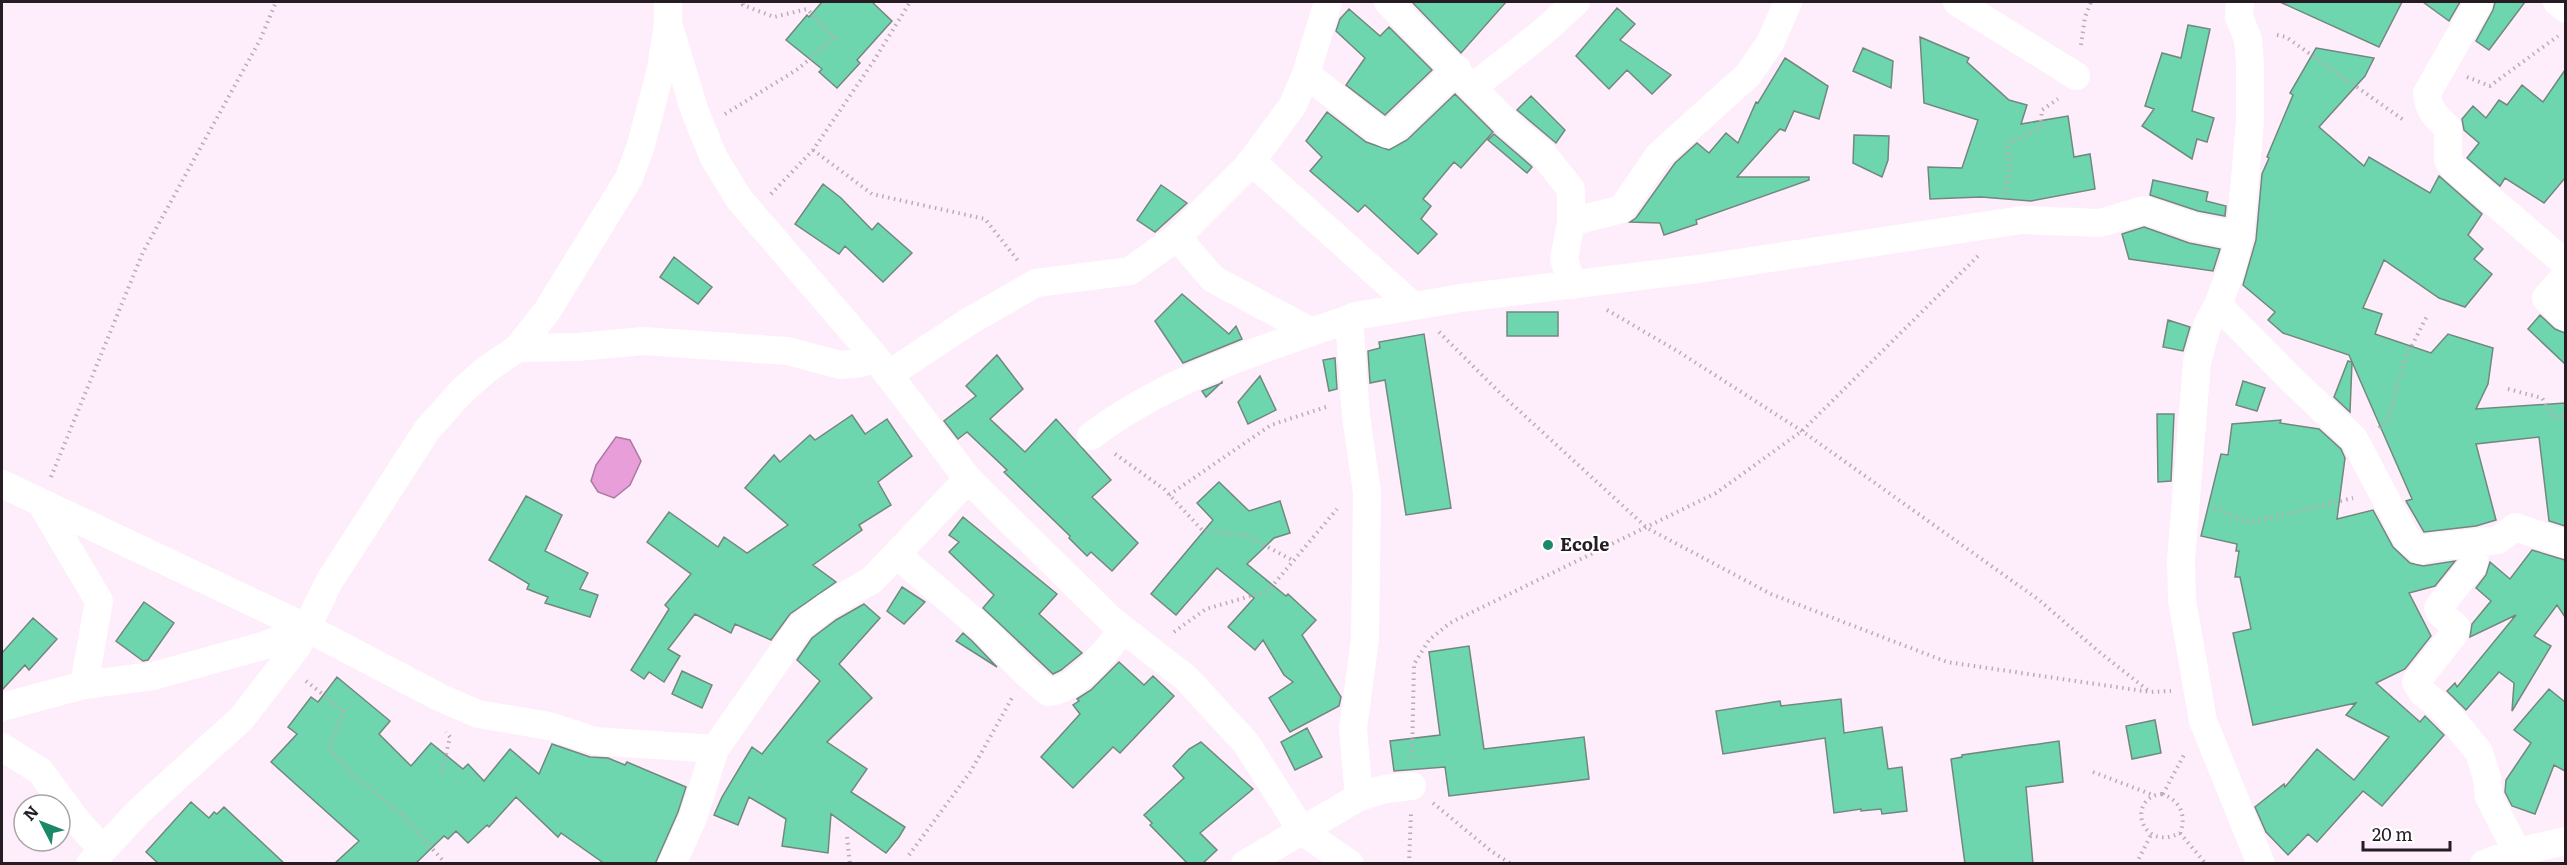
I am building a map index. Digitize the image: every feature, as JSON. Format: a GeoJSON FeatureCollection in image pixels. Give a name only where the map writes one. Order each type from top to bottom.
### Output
{"type":"FeatureCollection","features":[{"type":"Feature","properties":{"kind":"street"},"geometry":{"type":"LineString","coordinates":[[518,348],[578,347],[643,341],[788,351],[807,354],[840,365],[861,363],[882,366],[1036,284],[1130,271],[1177,237],[1251,161],[1293,105],[1306,74],[1328,2]]}},
{"type":"Feature","properties":{"kind":"street"},"geometry":{"type":"LineString","coordinates":[[1388,2],[1512,128],[1542,153],[1571,189],[1571,222],[1564,259],[1572,285]]}},
{"type":"Feature","properties":{"kind":"street"},"geometry":{"type":"LineString","coordinates":[[1306,74],[1376,129],[1387,134],[1465,78],[1543,32],[1576,2]]}},
{"type":"Feature","properties":{"kind":"street"},"geometry":{"type":"LineString","coordinates":[[1571,222],[1622,209],[1658,156],[1748,75],[1770,43],[1788,2]]}},
{"type":"Feature","properties":{"kind":"street"},"geometry":{"type":"LineString","coordinates":[[1957,2],[2076,76]]}},
{"type":"Feature","properties":{"kind":"street"},"geometry":{"type":"LineString","coordinates":[[2479,2],[2427,93],[2427,105],[2448,128],[2448,160],[2454,168],[2565,264]]}},
{"type":"Feature","properties":{"kind":"street"},"geometry":{"type":"LineString","coordinates":[[2557,2],[2565,9]]}},
{"type":"Feature","properties":{"kind":"street"},"geometry":{"type":"LineString","coordinates":[[668,12],[702,128],[714,158],[739,199],[882,366],[968,479],[1123,630],[1186,678],[1246,743],[1302,831],[1350,864]]}},
{"type":"Feature","properties":{"kind":"street"},"geometry":{"type":"LineString","coordinates":[[2,747],[40,771],[77,821],[96,856],[138,812],[241,719],[297,647],[330,580],[427,429],[462,391],[487,369],[518,348],[547,311],[629,178],[641,145],[661,69],[668,12]]}},
{"type":"Feature","properties":{"kind":"street"},"geometry":{"type":"LineString","coordinates":[[2241,13],[2248,39],[2250,121],[2240,236],[2218,305],[2208,323],[2197,362],[2181,560],[2182,600],[2204,721],[2261,864]]}},
{"type":"Feature","properties":{"kind":"street"},"geometry":{"type":"LineString","coordinates":[[1251,161],[1413,306]]}},
{"type":"Feature","properties":{"kind":"street"},"geometry":{"type":"LineString","coordinates":[[1091,436],[1155,395],[1231,361],[1350,319],[1413,306],[1749,261],[2022,220],[2100,223],[2144,210],[2194,227],[2240,236]]}},
{"type":"Feature","properties":{"kind":"street"},"geometry":{"type":"LineString","coordinates":[[1177,237],[1213,279],[1312,332]]}},
{"type":"Feature","properties":{"kind":"street"},"geometry":{"type":"LineString","coordinates":[[2565,275],[2546,298],[2565,317]]}},
{"type":"Feature","properties":{"kind":"street"},"geometry":{"type":"LineString","coordinates":[[2218,305],[2291,379],[2345,428],[2360,449],[2407,539],[2420,550],[2498,540],[2515,527],[2565,544]]}},
{"type":"Feature","properties":{"kind":"street"},"geometry":{"type":"LineString","coordinates":[[1350,319],[1355,398],[1367,492],[1365,639],[1353,729],[1359,797]]}},
{"type":"Feature","properties":{"kind":"street"},"geometry":{"type":"LineString","coordinates":[[672,864],[693,818],[715,749],[800,627],[827,606],[872,580],[968,479]]}},
{"type":"Feature","properties":{"kind":"street"},"geometry":{"type":"LineString","coordinates":[[2,484],[307,628],[441,698],[478,714],[549,726],[595,741],[715,749]]}},
{"type":"Feature","properties":{"kind":"street"},"geometry":{"type":"LineString","coordinates":[[41,503],[99,601],[84,686]]}},
{"type":"Feature","properties":{"kind":"street"},"geometry":{"type":"LineString","coordinates":[[2477,543],[2473,565],[2438,608],[2439,612],[2456,627],[2454,634],[2416,682],[2422,692],[2446,712],[2479,752],[2487,778],[2489,797],[2517,852]]}},
{"type":"Feature","properties":{"kind":"street"},"geometry":{"type":"LineString","coordinates":[[897,555],[983,629],[1026,674],[1048,692],[1066,687],[1087,670],[1123,630]]}},
{"type":"Feature","properties":{"kind":"street"},"geometry":{"type":"LineString","coordinates":[[2,707],[84,686],[153,676],[266,645],[307,628]]}},
{"type":"Feature","properties":{"kind":"street"},"geometry":{"type":"LineString","coordinates":[[1245,864],[1359,797],[1385,789],[1412,786]]}},
{"type":"Feature","properties":{"kind":"street"},"geometry":{"type":"LineString","coordinates":[[2484,864],[2517,852],[2565,842]]}},
{"type":"Feature","properties":{"kind":"path"},"geometry":{"type":"LineString","coordinates":[[41,503],[143,252],[260,40],[276,2]]}},
{"type":"Feature","properties":{"kind":"path"},"geometry":{"type":"LineString","coordinates":[[702,128],[798,69],[834,38],[807,9],[774,17],[743,5],[742,2]]}},
{"type":"Feature","properties":{"kind":"path"},"geometry":{"type":"LineString","coordinates":[[752,214],[813,150],[873,62],[910,2]]}},
{"type":"Feature","properties":{"kind":"path"},"geometry":{"type":"LineString","coordinates":[[1409,864],[1413,664],[1429,640],[1450,623],[1716,493],[1802,431],[1985,249],[2003,209],[2010,166],[2007,142],[2040,129],[2042,110],[2058,99],[2076,76],[2085,17],[2091,2]]}},
{"type":"Feature","properties":{"kind":"path"},"geometry":{"type":"LineString","coordinates":[[2241,13],[2286,38],[2407,123]]}},
{"type":"Feature","properties":{"kind":"path"},"geometry":{"type":"LineString","coordinates":[[2442,65],[2490,86],[2565,31]]}},
{"type":"Feature","properties":{"kind":"path"},"geometry":{"type":"LineString","coordinates":[[813,150],[872,194],[985,219],[1036,284]]}},
{"type":"Feature","properties":{"kind":"path"},"geometry":{"type":"LineString","coordinates":[[1413,306],[1501,394],[1647,528],[1771,594],[1947,662],[2151,692],[2097,651],[2039,600],[1802,431],[1679,352],[1592,302],[1572,285]]}},
{"type":"Feature","properties":{"kind":"path"},"geometry":{"type":"LineString","coordinates":[[2360,449],[2388,419],[2405,359],[2428,314]]}},
{"type":"Feature","properties":{"kind":"path"},"geometry":{"type":"LineString","coordinates":[[2508,389],[2542,398],[2554,418],[2565,416]]}},
{"type":"Feature","properties":{"kind":"path"},"geometry":{"type":"LineString","coordinates":[[1168,495],[1270,425],[1355,398]]}},
{"type":"Feature","properties":{"kind":"path"},"geometry":{"type":"LineString","coordinates":[[1091,436],[1168,495],[1203,531],[1245,535],[1294,561]]}},
{"type":"Feature","properties":{"kind":"path"},"geometry":{"type":"LineString","coordinates":[[1149,649],[1206,609],[1268,591],[1364,475]]}},
{"type":"Feature","properties":{"kind":"path"},"geometry":{"type":"LineString","coordinates":[[2186,496],[2249,523],[2295,514],[2381,490]]}},
{"type":"Feature","properties":{"kind":"path"},"geometry":{"type":"LineString","coordinates":[[285,663],[344,711],[329,748],[356,778],[401,814],[446,864]]}},
{"type":"Feature","properties":{"kind":"path"},"geometry":{"type":"LineString","coordinates":[[909,855],[970,771],[1026,674]]}},
{"type":"Feature","properties":{"kind":"path"},"geometry":{"type":"LineString","coordinates":[[2162,794],[2204,721]]}},
{"type":"Feature","properties":{"kind":"path"},"geometry":{"type":"LineString","coordinates":[[2093,772],[2153,795],[2162,794],[2173,798],[2181,808],[2184,817],[2180,833]]}},
{"type":"Feature","properties":{"kind":"path"},"geometry":{"type":"LineString","coordinates":[[1412,786],[1491,851],[1511,864]]}},
{"type":"Feature","properties":{"kind":"path"},"geometry":{"type":"LineString","coordinates":[[2153,795],[2141,810],[2142,820],[2151,835],[2160,838],[2180,833]]}},
{"type":"Feature","properties":{"kind":"path"},"geometry":{"type":"LineString","coordinates":[[2180,833],[2206,864]]}},
{"type":"Feature","properties":{"kind":"path"},"geometry":{"type":"LineString","coordinates":[[2136,864],[2151,835]]}},
{"type":"Feature","properties":{"kind":"path"},"geometry":{"type":"LineString","coordinates":[[848,837],[850,864]]}},
{"type":"Feature","properties":{"kind":"shaded area"},"geometry":{"type":"Polygon","coordinates":[[[616,437],[630,440],[641,461],[630,485],[614,498],[598,492],[591,481],[596,465],[616,437]]]}},
{"type":"Feature","properties":{"kind":"building"},"geometry":{"type":"Polygon","coordinates":[[[822,2],[872,2],[892,21],[857,60],[860,63],[837,88],[819,72],[822,69],[786,40],[807,15],[809,17],[822,2]]]}},
{"type":"Feature","properties":{"kind":"building"},"geometry":{"type":"Polygon","coordinates":[[[1506,2],[1461,53],[1413,3],[1506,2]]]}},
{"type":"Feature","properties":{"kind":"building"},"geometry":{"type":"Polygon","coordinates":[[[2280,2],[2402,2],[2379,47],[2280,2]]]}},
{"type":"Feature","properties":{"kind":"building"},"geometry":{"type":"Polygon","coordinates":[[[2423,2],[2460,2],[2449,21],[2423,2]]]}},
{"type":"Feature","properties":{"kind":"building"},"geometry":{"type":"Polygon","coordinates":[[[2495,2],[2525,2],[2489,50],[2476,41],[2495,2]]]}},
{"type":"Feature","properties":{"kind":"building"},"geometry":{"type":"Polygon","coordinates":[[[1617,8],[1635,24],[1620,40],[1671,75],[1652,94],[1627,70],[1609,89],[1576,56],[1617,8]]]}},
{"type":"Feature","properties":{"kind":"building"},"geometry":{"type":"Polygon","coordinates":[[[1349,9],[1380,36],[1389,27],[1432,70],[1385,115],[1346,85],[1365,58],[1336,31],[1340,19],[1349,9]]]}},
{"type":"Feature","properties":{"kind":"building"},"geometry":{"type":"Polygon","coordinates":[[[2188,25],[2210,29],[2192,111],[2214,118],[2207,142],[2197,139],[2192,159],[2142,126],[2154,109],[2145,106],[2162,53],[2181,58],[2188,25]]]}},
{"type":"Feature","properties":{"kind":"building"},"geometry":{"type":"Polygon","coordinates":[[[1920,37],[1969,58],[1967,62],[2009,100],[2027,105],[2021,124],[2068,116],[2074,157],[2090,154],[2095,189],[2031,201],[1981,197],[1930,199],[1928,167],[1962,168],[1978,120],[1924,103],[1920,37]]]}},
{"type":"Feature","properties":{"kind":"building"},"geometry":{"type":"Polygon","coordinates":[[[1863,48],[1893,61],[1891,88],[1853,71],[1863,48]]]}},
{"type":"Feature","properties":{"kind":"building"},"geometry":{"type":"Polygon","coordinates":[[[2316,48],[2374,58],[2365,76],[2319,127],[2364,166],[2369,157],[2430,193],[2439,176],[2482,214],[2468,235],[2483,249],[2474,259],[2492,274],[2465,307],[2439,298],[2384,260],[2363,308],[2382,314],[2375,334],[2431,353],[2448,334],[2493,348],[2488,384],[2476,409],[2565,403],[2565,526],[2549,521],[2539,437],[2476,444],[2496,520],[2476,526],[2424,532],[2406,501],[2412,499],[2349,355],[2283,333],[2268,320],[2275,312],[2243,285],[2256,240],[2262,174],[2269,158],[2267,157],[2293,95],[2290,93],[2316,48]]]}},
{"type":"Feature","properties":{"kind":"building"},"geometry":{"type":"Polygon","coordinates":[[[1785,58],[1828,86],[1819,119],[1794,111],[1785,131],[1780,129],[1737,177],[1809,177],[1809,180],[1696,220],[1697,224],[1664,235],[1660,223],[1630,222],[1636,218],[1675,163],[1697,143],[1709,153],[1726,133],[1738,143],[1756,102],[1758,103],[1785,58]]]}},
{"type":"Feature","properties":{"kind":"building"},"geometry":{"type":"Polygon","coordinates":[[[2565,70],[2565,178],[2544,203],[2505,178],[2500,186],[2467,158],[2479,143],[2464,130],[2462,119],[2473,106],[2486,118],[2499,100],[2507,105],[2522,85],[2543,102],[2565,70]]]}},
{"type":"Feature","properties":{"kind":"building"},"geometry":{"type":"Polygon","coordinates":[[[1455,94],[1493,132],[1461,168],[1454,162],[1423,199],[1431,206],[1421,219],[1437,234],[1418,254],[1365,205],[1358,212],[1310,171],[1322,157],[1306,141],[1327,112],[1366,142],[1389,150],[1407,140],[1455,94]]]}},
{"type":"Feature","properties":{"kind":"building"},"geometry":{"type":"Polygon","coordinates":[[[1531,96],[1565,130],[1556,143],[1517,110],[1531,96]]]}},
{"type":"Feature","properties":{"kind":"building"},"geometry":{"type":"Polygon","coordinates":[[[1494,134],[1532,167],[1527,173],[1488,140],[1494,134]]]}},
{"type":"Feature","properties":{"kind":"building"},"geometry":{"type":"Polygon","coordinates":[[[1854,135],[1889,136],[1888,160],[1882,177],[1853,163],[1854,135]]]}},
{"type":"Feature","properties":{"kind":"building"},"geometry":{"type":"Polygon","coordinates":[[[2153,180],[2208,192],[2206,201],[2226,206],[2225,216],[2198,211],[2150,195],[2153,180]]]}},
{"type":"Feature","properties":{"kind":"building"},"geometry":{"type":"Polygon","coordinates":[[[823,184],[841,198],[872,230],[878,223],[912,253],[883,282],[845,246],[839,254],[795,224],[823,184]]]}},
{"type":"Feature","properties":{"kind":"building"},"geometry":{"type":"Polygon","coordinates":[[[1161,185],[1187,203],[1155,232],[1137,220],[1161,185]]]}},
{"type":"Feature","properties":{"kind":"building"},"geometry":{"type":"Polygon","coordinates":[[[2144,227],[2189,243],[2220,249],[2213,271],[2129,259],[2122,234],[2144,227]]]}},
{"type":"Feature","properties":{"kind":"building"},"geometry":{"type":"Polygon","coordinates":[[[674,257],[712,287],[698,304],[660,277],[674,257]]]}},
{"type":"Feature","properties":{"kind":"building"},"geometry":{"type":"Polygon","coordinates":[[[1182,294],[1229,334],[1236,326],[1242,339],[1183,363],[1155,321],[1182,294]]]}},
{"type":"Feature","properties":{"kind":"building"},"geometry":{"type":"Polygon","coordinates":[[[1507,312],[1558,312],[1558,336],[1507,336],[1507,312]]]}},
{"type":"Feature","properties":{"kind":"building"},"geometry":{"type":"Polygon","coordinates":[[[2540,315],[2555,329],[2565,333],[2565,364],[2528,329],[2540,315]]]}},
{"type":"Feature","properties":{"kind":"building"},"geometry":{"type":"Polygon","coordinates":[[[2168,320],[2190,327],[2183,351],[2163,347],[2168,320]]]}},
{"type":"Feature","properties":{"kind":"building"},"geometry":{"type":"Polygon","coordinates":[[[1424,334],[1451,508],[1406,515],[1385,380],[1370,383],[1368,351],[1380,348],[1379,342],[1424,334]]]}},
{"type":"Feature","properties":{"kind":"building"},"geometry":{"type":"Polygon","coordinates":[[[997,355],[1023,389],[990,419],[1025,452],[1056,419],[1111,480],[1092,497],[1138,543],[1112,571],[1091,552],[1087,556],[1069,538],[1070,536],[1004,472],[1007,470],[967,432],[958,439],[944,421],[976,396],[966,386],[997,355]]]}},
{"type":"Feature","properties":{"kind":"building"},"geometry":{"type":"Polygon","coordinates":[[[1335,358],[1337,389],[1329,391],[1323,360],[1335,358]]]}},
{"type":"Feature","properties":{"kind":"building"},"geometry":{"type":"Polygon","coordinates":[[[2348,361],[2352,362],[2350,412],[2334,397],[2348,361]]]}},
{"type":"Feature","properties":{"kind":"building"},"geometry":{"type":"Polygon","coordinates":[[[1260,376],[1276,410],[1248,424],[1238,402],[1260,376]]]}},
{"type":"Feature","properties":{"kind":"building"},"geometry":{"type":"Polygon","coordinates":[[[2243,381],[2265,388],[2257,411],[2236,405],[2243,381]]]}},
{"type":"Feature","properties":{"kind":"building"},"geometry":{"type":"Polygon","coordinates":[[[1220,384],[1206,397],[1202,391],[1220,384]]]}},
{"type":"Feature","properties":{"kind":"building"},"geometry":{"type":"Polygon","coordinates":[[[2157,414],[2174,414],[2171,481],[2158,482],[2157,414]]]}},
{"type":"Feature","properties":{"kind":"building"},"geometry":{"type":"Polygon","coordinates":[[[852,415],[865,434],[887,419],[912,456],[878,482],[891,505],[859,525],[862,530],[813,565],[836,582],[790,614],[771,640],[735,624],[731,633],[695,614],[668,649],[680,656],[664,682],[649,672],[644,679],[631,670],[669,609],[665,605],[691,574],[647,542],[669,512],[718,547],[724,537],[747,553],[788,525],[745,488],[774,455],[780,462],[810,435],[815,440],[852,415]]]}},
{"type":"Feature","properties":{"kind":"building"},"geometry":{"type":"Polygon","coordinates":[[[2281,420],[2280,423],[2319,429],[2341,449],[2345,458],[2337,519],[2373,510],[2393,547],[2410,563],[2423,566],[2455,561],[2435,586],[2409,593],[2431,636],[2405,669],[2376,683],[2420,722],[2425,716],[2444,735],[2382,806],[2363,791],[2317,842],[2308,834],[2288,855],[2266,832],[2255,807],[2284,784],[2285,787],[2317,749],[2354,780],[2389,737],[2346,715],[2356,703],[2253,725],[2233,633],[2251,629],[2240,577],[2235,577],[2239,551],[2236,551],[2237,544],[2201,536],[2221,454],[2228,455],[2232,424],[2281,420]]]}},
{"type":"Feature","properties":{"kind":"building"},"geometry":{"type":"Polygon","coordinates":[[[1219,482],[1249,511],[1280,501],[1290,533],[1274,538],[1247,564],[1286,596],[1288,594],[1316,620],[1302,635],[1341,697],[1339,706],[1290,732],[1269,698],[1293,682],[1284,675],[1263,640],[1255,650],[1228,627],[1254,598],[1217,568],[1176,615],[1151,594],[1213,520],[1197,503],[1219,482]]]}},
{"type":"Feature","properties":{"kind":"building"},"geometry":{"type":"Polygon","coordinates":[[[526,496],[562,515],[545,551],[588,573],[580,589],[598,595],[590,617],[545,603],[548,597],[527,589],[529,584],[489,560],[526,496]]]}},
{"type":"Feature","properties":{"kind":"building"},"geometry":{"type":"Polygon","coordinates":[[[963,517],[1057,594],[1039,614],[1082,653],[1061,670],[1053,674],[983,608],[994,595],[949,552],[959,542],[949,535],[963,517]]]}},
{"type":"Feature","properties":{"kind":"building"},"geometry":{"type":"Polygon","coordinates":[[[2532,550],[2565,560],[2565,617],[2557,605],[2534,636],[2551,646],[2512,711],[2514,683],[2499,672],[2466,710],[2447,691],[2455,683],[2457,687],[2516,615],[2470,637],[2472,624],[2491,601],[2476,588],[2486,575],[2490,562],[2510,579],[2532,550]]]}},
{"type":"Feature","properties":{"kind":"building"},"geometry":{"type":"Polygon","coordinates":[[[902,587],[925,602],[904,624],[887,611],[902,587]]]}},
{"type":"Feature","properties":{"kind":"building"},"geometry":{"type":"Polygon","coordinates":[[[144,602],[174,623],[148,660],[143,661],[116,641],[144,602]]]}},
{"type":"Feature","properties":{"kind":"building"},"geometry":{"type":"Polygon","coordinates":[[[864,604],[880,618],[839,664],[872,698],[827,742],[867,769],[851,792],[905,827],[899,837],[886,853],[831,814],[828,853],[782,846],[786,819],[749,797],[738,825],[714,815],[752,747],[762,754],[820,681],[797,660],[812,638],[836,620],[864,604]]]}},
{"type":"Feature","properties":{"kind":"building"},"geometry":{"type":"Polygon","coordinates":[[[33,618],[57,639],[29,670],[25,665],[2,690],[2,653],[33,618]]]}},
{"type":"Feature","properties":{"kind":"building"},"geometry":{"type":"Polygon","coordinates":[[[963,633],[972,641],[997,667],[956,641],[963,633]]]}},
{"type":"Feature","properties":{"kind":"building"},"geometry":{"type":"Polygon","coordinates":[[[1469,646],[1484,749],[1584,737],[1589,779],[1449,796],[1445,767],[1394,771],[1390,741],[1440,735],[1429,652],[1469,646]]]}},
{"type":"Feature","properties":{"kind":"building"},"geometry":{"type":"Polygon","coordinates":[[[1119,662],[1144,685],[1153,676],[1174,696],[1120,753],[1113,747],[1073,788],[1041,757],[1080,714],[1073,705],[1079,701],[1077,699],[1091,690],[1119,662]]]}},
{"type":"Feature","properties":{"kind":"building"},"geometry":{"type":"Polygon","coordinates":[[[682,671],[712,685],[702,708],[672,694],[682,671]]]}},
{"type":"Feature","properties":{"kind":"building"},"geometry":{"type":"Polygon","coordinates":[[[337,677],[390,721],[379,734],[411,766],[431,743],[463,769],[468,764],[484,781],[510,749],[539,774],[552,744],[590,757],[608,758],[625,765],[627,762],[686,787],[678,812],[655,864],[605,864],[561,833],[558,837],[516,797],[489,827],[487,825],[468,843],[456,831],[448,839],[444,836],[415,864],[334,864],[359,841],[271,762],[297,734],[288,727],[311,697],[318,702],[337,677]]]}},
{"type":"Feature","properties":{"kind":"building"},"geometry":{"type":"Polygon","coordinates":[[[2549,689],[2565,702],[2565,771],[2554,765],[2535,814],[2512,806],[2505,792],[2506,780],[2531,743],[2514,730],[2549,689]]]}},
{"type":"Feature","properties":{"kind":"building"},"geometry":{"type":"Polygon","coordinates":[[[1841,699],[1844,733],[1882,727],[1888,769],[1902,767],[1907,811],[1882,814],[1881,809],[1861,811],[1861,809],[1834,813],[1825,738],[1723,754],[1716,711],[1780,701],[1781,706],[1841,699]]]}},
{"type":"Feature","properties":{"kind":"building"},"geometry":{"type":"Polygon","coordinates":[[[2155,720],[2161,753],[2132,759],[2126,726],[2155,720]]]}},
{"type":"Feature","properties":{"kind":"building"},"geometry":{"type":"Polygon","coordinates":[[[1307,728],[1322,757],[1295,770],[1281,742],[1307,728]]]}},
{"type":"Feature","properties":{"kind":"building"},"geometry":{"type":"Polygon","coordinates":[[[2059,741],[2063,782],[2026,787],[2033,864],[1965,864],[1951,759],[1962,757],[1962,755],[2059,741]]]}},
{"type":"Feature","properties":{"kind":"building"},"geometry":{"type":"Polygon","coordinates":[[[1201,742],[1253,789],[1200,833],[1217,850],[1202,864],[1188,864],[1150,825],[1152,823],[1144,815],[1184,778],[1173,766],[1189,749],[1201,742]]]}},
{"type":"Feature","properties":{"kind":"building"},"geometry":{"type":"Polygon","coordinates":[[[191,802],[209,818],[214,812],[217,814],[224,807],[285,864],[159,864],[146,852],[191,802]]]}},
{"type":"Feature","properties":{"kind":"place","name":"Ecole"},"geometry":{"type":"Point","coordinates":[1548,545]}}]}
